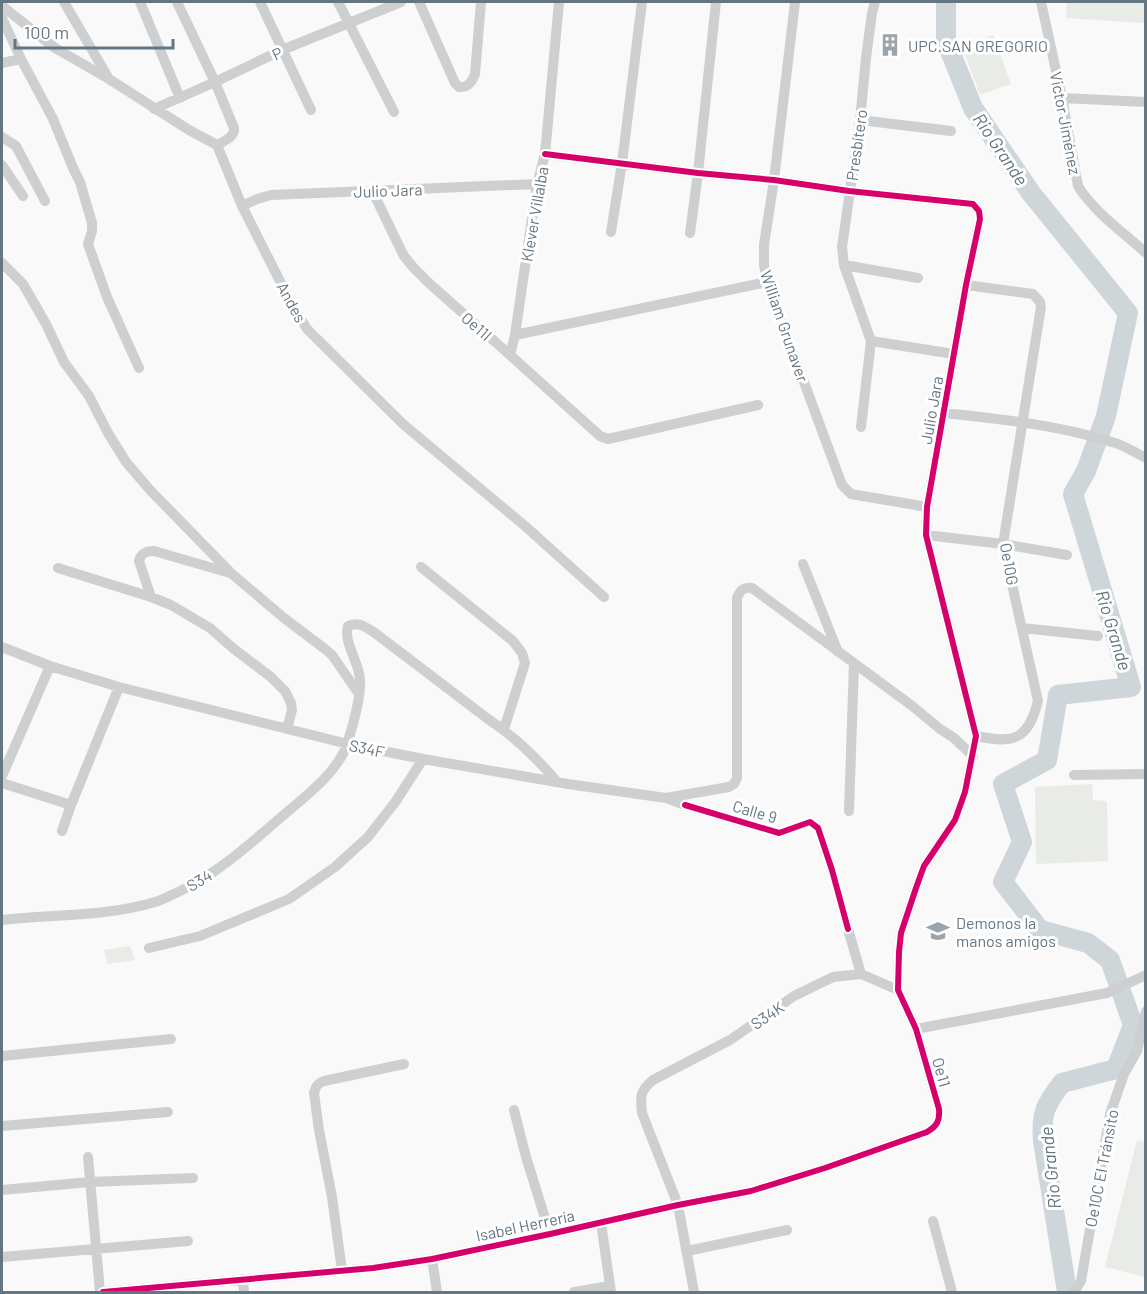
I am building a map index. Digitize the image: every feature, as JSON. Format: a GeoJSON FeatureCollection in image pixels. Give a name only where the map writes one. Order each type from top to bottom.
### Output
{"type":"FeatureCollection","features":[{"type":"Feature","properties":{"kind":"street"},"geometry":{"type":"LineString","coordinates":[[64,2],[109,79]]}},
{"type":"Feature","properties":{"kind":"street"},"geometry":{"type":"LineString","coordinates":[[140,2],[180,98]]}},
{"type":"Feature","properties":{"kind":"street"},"geometry":{"type":"LineString","coordinates":[[2,6],[54,48],[217,145],[232,135],[234,130],[215,82],[177,2]]}},
{"type":"Feature","properties":{"kind":"street"},"geometry":{"type":"LineString","coordinates":[[260,2],[311,110]]}},
{"type":"Feature","properties":{"kind":"street"},"geometry":{"type":"LineString","coordinates":[[338,2],[394,112]]}},
{"type":"Feature","properties":{"kind":"street","name":"P"},"geometry":{"type":"LineString","coordinates":[[154,109],[282,50],[401,2]]}},
{"type":"Feature","properties":{"kind":"street"},"geometry":{"type":"LineString","coordinates":[[419,2],[455,83],[459,87],[471,83],[475,74],[481,2]]}},
{"type":"Feature","properties":{"kind":"street","name":"Klever Villalba"},"geometry":{"type":"LineString","coordinates":[[510,355],[537,184],[545,154],[559,2]]}},
{"type":"Feature","properties":{"kind":"street"},"geometry":{"type":"LineString","coordinates":[[611,232],[642,2]]}},
{"type":"Feature","properties":{"kind":"street"},"geometry":{"type":"LineString","coordinates":[[690,233],[716,2]]}},
{"type":"Feature","properties":{"kind":"street","name":"William Grunaver"},"geometry":{"type":"LineString","coordinates":[[795,2],[764,245],[767,282],[842,485],[851,494],[927,507]]}},
{"type":"Feature","properties":{"kind":"street","name":"Presbítero"},"geometry":{"type":"LineString","coordinates":[[861,428],[871,341],[844,265],[842,247],[860,120],[867,47],[875,2]]}},
{"type":"Feature","properties":{"kind":"street","name":"Victor Jiménez"},"geometry":{"type":"LineString","coordinates":[[1041,2],[1078,186],[1097,210],[1146,253]]}},
{"type":"Feature","properties":{"kind":"street"},"geometry":{"type":"LineString","coordinates":[[2,18],[53,118],[80,182],[92,223],[88,244],[107,297],[140,368]]}},
{"type":"Feature","properties":{"kind":"street"},"geometry":{"type":"LineString","coordinates":[[2,63],[21,59]]}},
{"type":"Feature","properties":{"kind":"street"},"geometry":{"type":"LineString","coordinates":[[1062,98],[1146,102]]}},
{"type":"Feature","properties":{"kind":"street"},"geometry":{"type":"LineString","coordinates":[[860,120],[951,131]]}},
{"type":"Feature","properties":{"kind":"street"},"geometry":{"type":"LineString","coordinates":[[2,138],[16,146],[45,201]]}},
{"type":"Feature","properties":{"kind":"street","name":"Andes"},"geometry":{"type":"LineString","coordinates":[[217,145],[242,206],[291,301],[315,338],[403,424],[525,526],[604,597]]}},
{"type":"Feature","properties":{"kind":"street","name":"Julio Jara"},"geometry":{"type":"LineString","coordinates":[[545,154],[973,204],[979,211],[980,219],[966,285],[927,507],[926,536],[976,736],[965,792],[955,820],[924,866],[901,933],[898,990],[916,1029]]}},
{"type":"Feature","properties":{"kind":"street"},"geometry":{"type":"LineString","coordinates":[[2,165],[23,196]]}},
{"type":"Feature","properties":{"kind":"street","name":"Julio Jara"},"geometry":{"type":"LineString","coordinates":[[242,206],[271,195],[537,184]]}},
{"type":"Feature","properties":{"kind":"street","name":"Oe11I"},"geometry":{"type":"LineString","coordinates":[[372,190],[404,256],[413,267],[430,285],[600,436],[608,439],[758,405]]}},
{"type":"Feature","properties":{"kind":"street"},"geometry":{"type":"LineString","coordinates":[[2,263],[23,284],[64,362],[89,396],[126,462],[150,490],[232,574],[325,649],[339,663],[359,693]]}},
{"type":"Feature","properties":{"kind":"street"},"geometry":{"type":"LineString","coordinates":[[844,265],[918,278]]}},
{"type":"Feature","properties":{"kind":"street"},"geometry":{"type":"LineString","coordinates":[[515,334],[767,282]]}},
{"type":"Feature","properties":{"kind":"street","name":"Oe10G"},"geometry":{"type":"LineString","coordinates":[[966,285],[1033,294],[1041,307],[1003,544],[1038,701],[1028,728],[1019,735],[1008,740],[976,736]]}},
{"type":"Feature","properties":{"kind":"street"},"geometry":{"type":"LineString","coordinates":[[871,341],[954,354]]}},
{"type":"Feature","properties":{"kind":"street"},"geometry":{"type":"LineString","coordinates":[[944,413],[1023,421],[1114,442],[1146,458]]}},
{"type":"Feature","properties":{"kind":"street"},"geometry":{"type":"LineString","coordinates":[[926,536],[1003,544],[1067,555]]}},
{"type":"Feature","properties":{"kind":"street"},"geometry":{"type":"LineString","coordinates":[[152,597],[139,561],[146,552],[154,551],[232,574]]}},
{"type":"Feature","properties":{"kind":"street"},"geometry":{"type":"LineString","coordinates":[[803,564],[838,652],[954,738],[973,756]]}},
{"type":"Feature","properties":{"kind":"street"},"geometry":{"type":"LineString","coordinates":[[421,567],[513,641],[522,653],[525,663],[504,729]]}},
{"type":"Feature","properties":{"kind":"street"},"geometry":{"type":"LineString","coordinates":[[58,568],[152,597],[210,628],[282,687],[288,695],[291,706],[287,729]]}},
{"type":"Feature","properties":{"kind":"street","name":"S34F"},"geometry":{"type":"LineString","coordinates":[[2,647],[50,666],[119,687],[348,744],[557,782],[666,798],[729,787],[737,778],[737,598],[740,592],[752,588],[838,652]]}},
{"type":"Feature","properties":{"kind":"street"},"geometry":{"type":"LineString","coordinates":[[348,744],[360,678],[346,630],[348,626],[359,623],[504,729],[538,759],[557,782]]}},
{"type":"Feature","properties":{"kind":"street"},"geometry":{"type":"LineString","coordinates":[[1022,628],[1098,636]]}},
{"type":"Feature","properties":{"kind":"street"},"geometry":{"type":"LineString","coordinates":[[849,811],[854,663]]}},
{"type":"Feature","properties":{"kind":"street"},"geometry":{"type":"LineString","coordinates":[[2,776],[50,666]]}},
{"type":"Feature","properties":{"kind":"street"},"geometry":{"type":"LineString","coordinates":[[62,831],[119,687]]}},
{"type":"Feature","properties":{"kind":"street","name":"S34"},"geometry":{"type":"LineString","coordinates":[[2,920],[110,911],[157,902],[194,885],[249,845],[308,795],[333,768],[348,744]]}},
{"type":"Feature","properties":{"kind":"street"},"geometry":{"type":"LineString","coordinates":[[149,948],[200,936],[289,900],[335,867],[368,837],[396,801],[423,759]]}},
{"type":"Feature","properties":{"kind":"street"},"geometry":{"type":"LineString","coordinates":[[1074,775],[1146,774]]}},
{"type":"Feature","properties":{"kind":"street"},"geometry":{"type":"LineString","coordinates":[[2,783],[71,805]]}},
{"type":"Feature","properties":{"kind":"street"},"geometry":{"type":"LineString","coordinates":[[666,798],[685,805]]}},
{"type":"Feature","properties":{"kind":"street"},"geometry":{"type":"LineString","coordinates":[[848,929],[861,974],[898,990]]}},
{"type":"Feature","properties":{"kind":"street","name":"S34K"},"geometry":{"type":"LineString","coordinates":[[678,1205],[642,1113],[640,1100],[643,1089],[652,1080],[730,1040],[803,992],[833,977],[861,974]]}},
{"type":"Feature","properties":{"kind":"street"},"geometry":{"type":"LineString","coordinates":[[916,1029],[1107,993],[1142,978]]}},
{"type":"Feature","properties":{"kind":"street","name":"Oe10C El Tránsito"},"geometry":{"type":"LineString","coordinates":[[1074,1293],[1081,1281],[1110,1114],[1124,1074],[1137,1051],[1146,1011]]}},
{"type":"Feature","properties":{"kind":"street","name":"Oe11"},"geometry":{"type":"LineString","coordinates":[[916,1029],[939,1109],[938,1122]]}},
{"type":"Feature","properties":{"kind":"street"},"geometry":{"type":"LineString","coordinates":[[2,1056],[171,1039]]}},
{"type":"Feature","properties":{"kind":"street"},"geometry":{"type":"LineString","coordinates":[[342,1271],[315,1088],[324,1081],[404,1064]]}},
{"type":"Feature","properties":{"kind":"street"},"geometry":{"type":"LineString","coordinates":[[514,1110],[550,1234]]}},
{"type":"Feature","properties":{"kind":"street"},"geometry":{"type":"LineString","coordinates":[[2,1126],[168,1112]]}},
{"type":"Feature","properties":{"kind":"street","name":"Isabel Herrería"},"geometry":{"type":"LineString","coordinates":[[106,1292],[373,1268],[432,1259],[751,1191],[927,1132],[938,1122]]}},
{"type":"Feature","properties":{"kind":"street"},"geometry":{"type":"LineString","coordinates":[[88,1157],[96,1249],[106,1292]]}},
{"type":"Feature","properties":{"kind":"street"},"geometry":{"type":"LineString","coordinates":[[2,1190],[90,1182],[193,1178]]}},
{"type":"Feature","properties":{"kind":"street"},"geometry":{"type":"LineString","coordinates":[[678,1205],[694,1293]]}},
{"type":"Feature","properties":{"kind":"street"},"geometry":{"type":"LineString","coordinates":[[933,1221],[952,1293]]}},
{"type":"Feature","properties":{"kind":"street"},"geometry":{"type":"LineString","coordinates":[[574,1293],[611,1289],[601,1223]]}},
{"type":"Feature","properties":{"kind":"street"},"geometry":{"type":"LineString","coordinates":[[687,1251],[787,1230]]}},
{"type":"Feature","properties":{"kind":"street"},"geometry":{"type":"LineString","coordinates":[[2,1257],[188,1241]]}},
{"type":"Feature","properties":{"kind":"street"},"geometry":{"type":"LineString","coordinates":[[432,1259],[437,1293]]}},
{"type":"Feature","properties":{"kind":"street"},"geometry":{"type":"LineString","coordinates":[[243,1279],[244,1293]]}},
{"type":"Feature","properties":{"kind":"shaded area"},"geometry":{"type":"Polygon","coordinates":[[[1067,2],[1145,2],[1145,23],[1066,18],[1067,2]]]}},
{"type":"Feature","properties":{"kind":"shaded area"},"geometry":{"type":"Polygon","coordinates":[[[993,35],[1011,84],[980,95],[962,46],[993,35]]]}},
{"type":"Feature","properties":{"kind":"shaded area"},"geometry":{"type":"Polygon","coordinates":[[[1092,784],[1093,800],[1107,801],[1108,861],[1036,864],[1035,787],[1092,784]]]}},
{"type":"Feature","properties":{"kind":"shaded area"},"geometry":{"type":"Polygon","coordinates":[[[130,946],[135,960],[108,964],[104,950],[130,946]]]}},
{"type":"Feature","properties":{"kind":"shaded area"},"geometry":{"type":"Polygon","coordinates":[[[1137,1140],[1145,1142],[1145,1277],[1105,1267],[1137,1140]]]}},
{"type":"Feature","properties":{"kind":"waterway","name":"Rio Grande"},"geometry":{"type":"LineString","coordinates":[[946,2],[946,41],[973,108],[1031,193],[1128,313],[1106,416],[1086,471],[1073,494],[1131,687],[1058,695],[1047,760],[1003,784],[1022,842],[1003,882],[1040,930],[1088,943],[1110,960],[1133,1025],[1116,1069],[1062,1083],[1045,1110],[1043,1141],[1067,1292]]}},
{"type":"Feature","properties":{"kind":"cycle path"},"geometry":{"type":"LineString","coordinates":[[103,1292],[373,1268],[432,1259],[751,1191],[927,1132],[938,1120],[939,1109],[916,1029],[898,990],[899,952],[901,933],[924,866],[955,820],[965,792],[976,736],[926,535],[927,507],[966,285],[980,219],[979,211],[973,204],[545,154]]}},
{"type":"Feature","properties":{"kind":"cycle path","name":"Calle 9"},"geometry":{"type":"LineString","coordinates":[[685,805],[779,833],[810,822],[818,828],[848,929]]}},
{"type":"Feature","properties":{"kind":"place","name":"UPC.SAN GREGORIO"},"geometry":{"type":"Point","coordinates":[890,45]}},
{"type":"Feature","properties":{"kind":"place","name":"Demonos la manos amigos"},"geometry":{"type":"Point","coordinates":[938,931]}}]}
